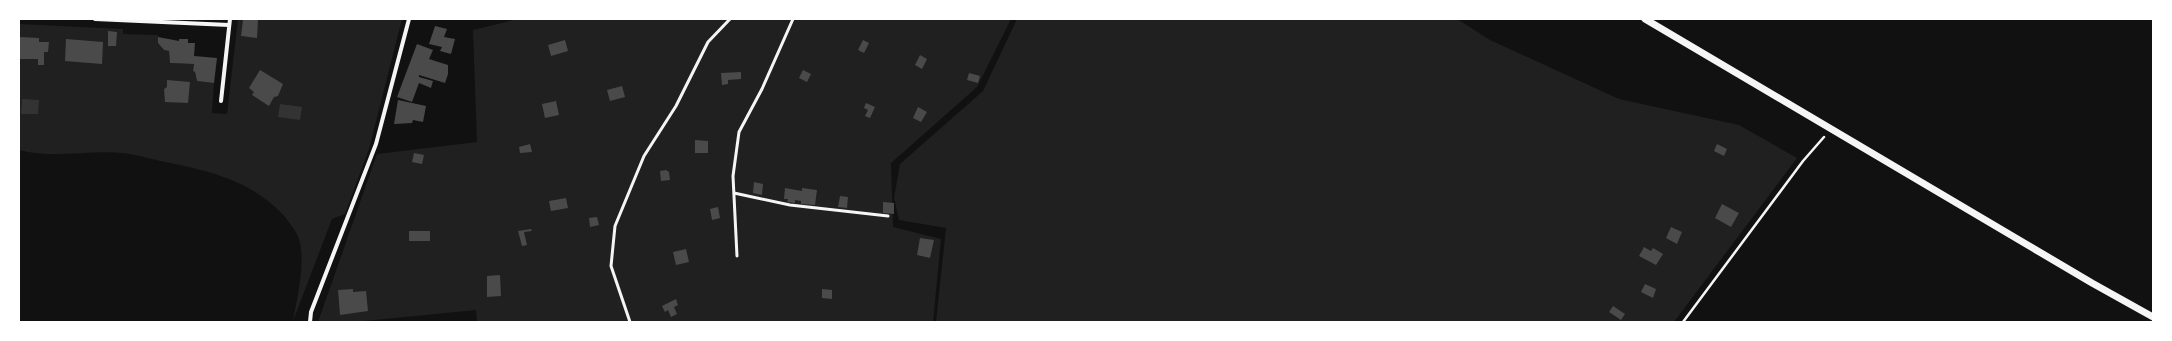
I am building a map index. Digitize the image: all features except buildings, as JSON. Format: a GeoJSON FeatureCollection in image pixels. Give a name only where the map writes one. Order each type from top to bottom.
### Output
{"type":"FeatureCollection","features":[{"type":"Feature","properties":{"kind":"street"},"geometry":{"type":"LineString","coordinates":[[95,19],[230,25]]}},
{"type":"Feature","properties":{"kind":"street"},"geometry":{"type":"LineString","coordinates":[[221,101],[230,19]]}},
{"type":"Feature","properties":{"kind":"street"},"geometry":{"type":"LineString","coordinates":[[310,322],[311,312],[376,144],[410,19]]}},
{"type":"Feature","properties":{"kind":"street"},"geometry":{"type":"LineString","coordinates":[[1645,19],[2092,283],[2153,317]]}},
{"type":"Feature","properties":{"kind":"lane"},"geometry":{"type":"LineString","coordinates":[[630,322],[611,266],[615,226],[644,156],[676,106],[708,42],[730,19]]}},
{"type":"Feature","properties":{"kind":"lane"},"geometry":{"type":"LineString","coordinates":[[737,256],[733,176],[739,132],[762,89],[793,19]]}},
{"type":"Feature","properties":{"kind":"lane"},"geometry":{"type":"LineString","coordinates":[[734,193],[790,205],[888,216]]}},
{"type":"Feature","properties":{"kind":"path"},"geometry":{"type":"LineString","coordinates":[[1683,322],[1803,161],[1831,129]]}},
{"type":"Feature","properties":{"kind":"shaded area"},"geometry":{"type":"Polygon","coordinates":[[[238,19],[243,19],[241,36],[256,38],[258,19],[402,19],[369,149],[345,214],[332,219],[293,321],[302,262],[298,236],[285,217],[272,204],[244,185],[228,178],[194,168],[131,154],[109,152],[45,154],[19,150],[19,24],[123,29],[123,34],[158,35],[158,43],[164,50],[169,51],[170,63],[194,64],[193,71],[195,72],[197,81],[214,83],[212,113],[227,114],[238,19]]]}},
{"type":"Feature","properties":{"kind":"shaded area"},"geometry":{"type":"Polygon","coordinates":[[[518,19],[1011,19],[977,87],[891,163],[893,227],[941,239],[933,322],[477,322],[476,310],[354,322],[318,322],[377,154],[477,142],[473,30],[518,19]]]}},
{"type":"Feature","properties":{"kind":"shaded area"},"geometry":{"type":"Polygon","coordinates":[[[1017,19],[1457,19],[1490,40],[1619,99],[1739,125],[1797,158],[1674,322],[936,322],[946,228],[899,220],[894,198],[900,164],[983,91],[1017,19]]]}},
{"type":"Feature","properties":{"kind":"shaded area"},"geometry":{"type":"Polygon","coordinates":[[[22,99],[39,100],[38,114],[21,114],[22,99]]]}},
{"type":"Feature","properties":{"kind":"shaded area"},"geometry":{"type":"Polygon","coordinates":[[[280,104],[302,107],[300,120],[278,117],[280,104]]]}}]}
